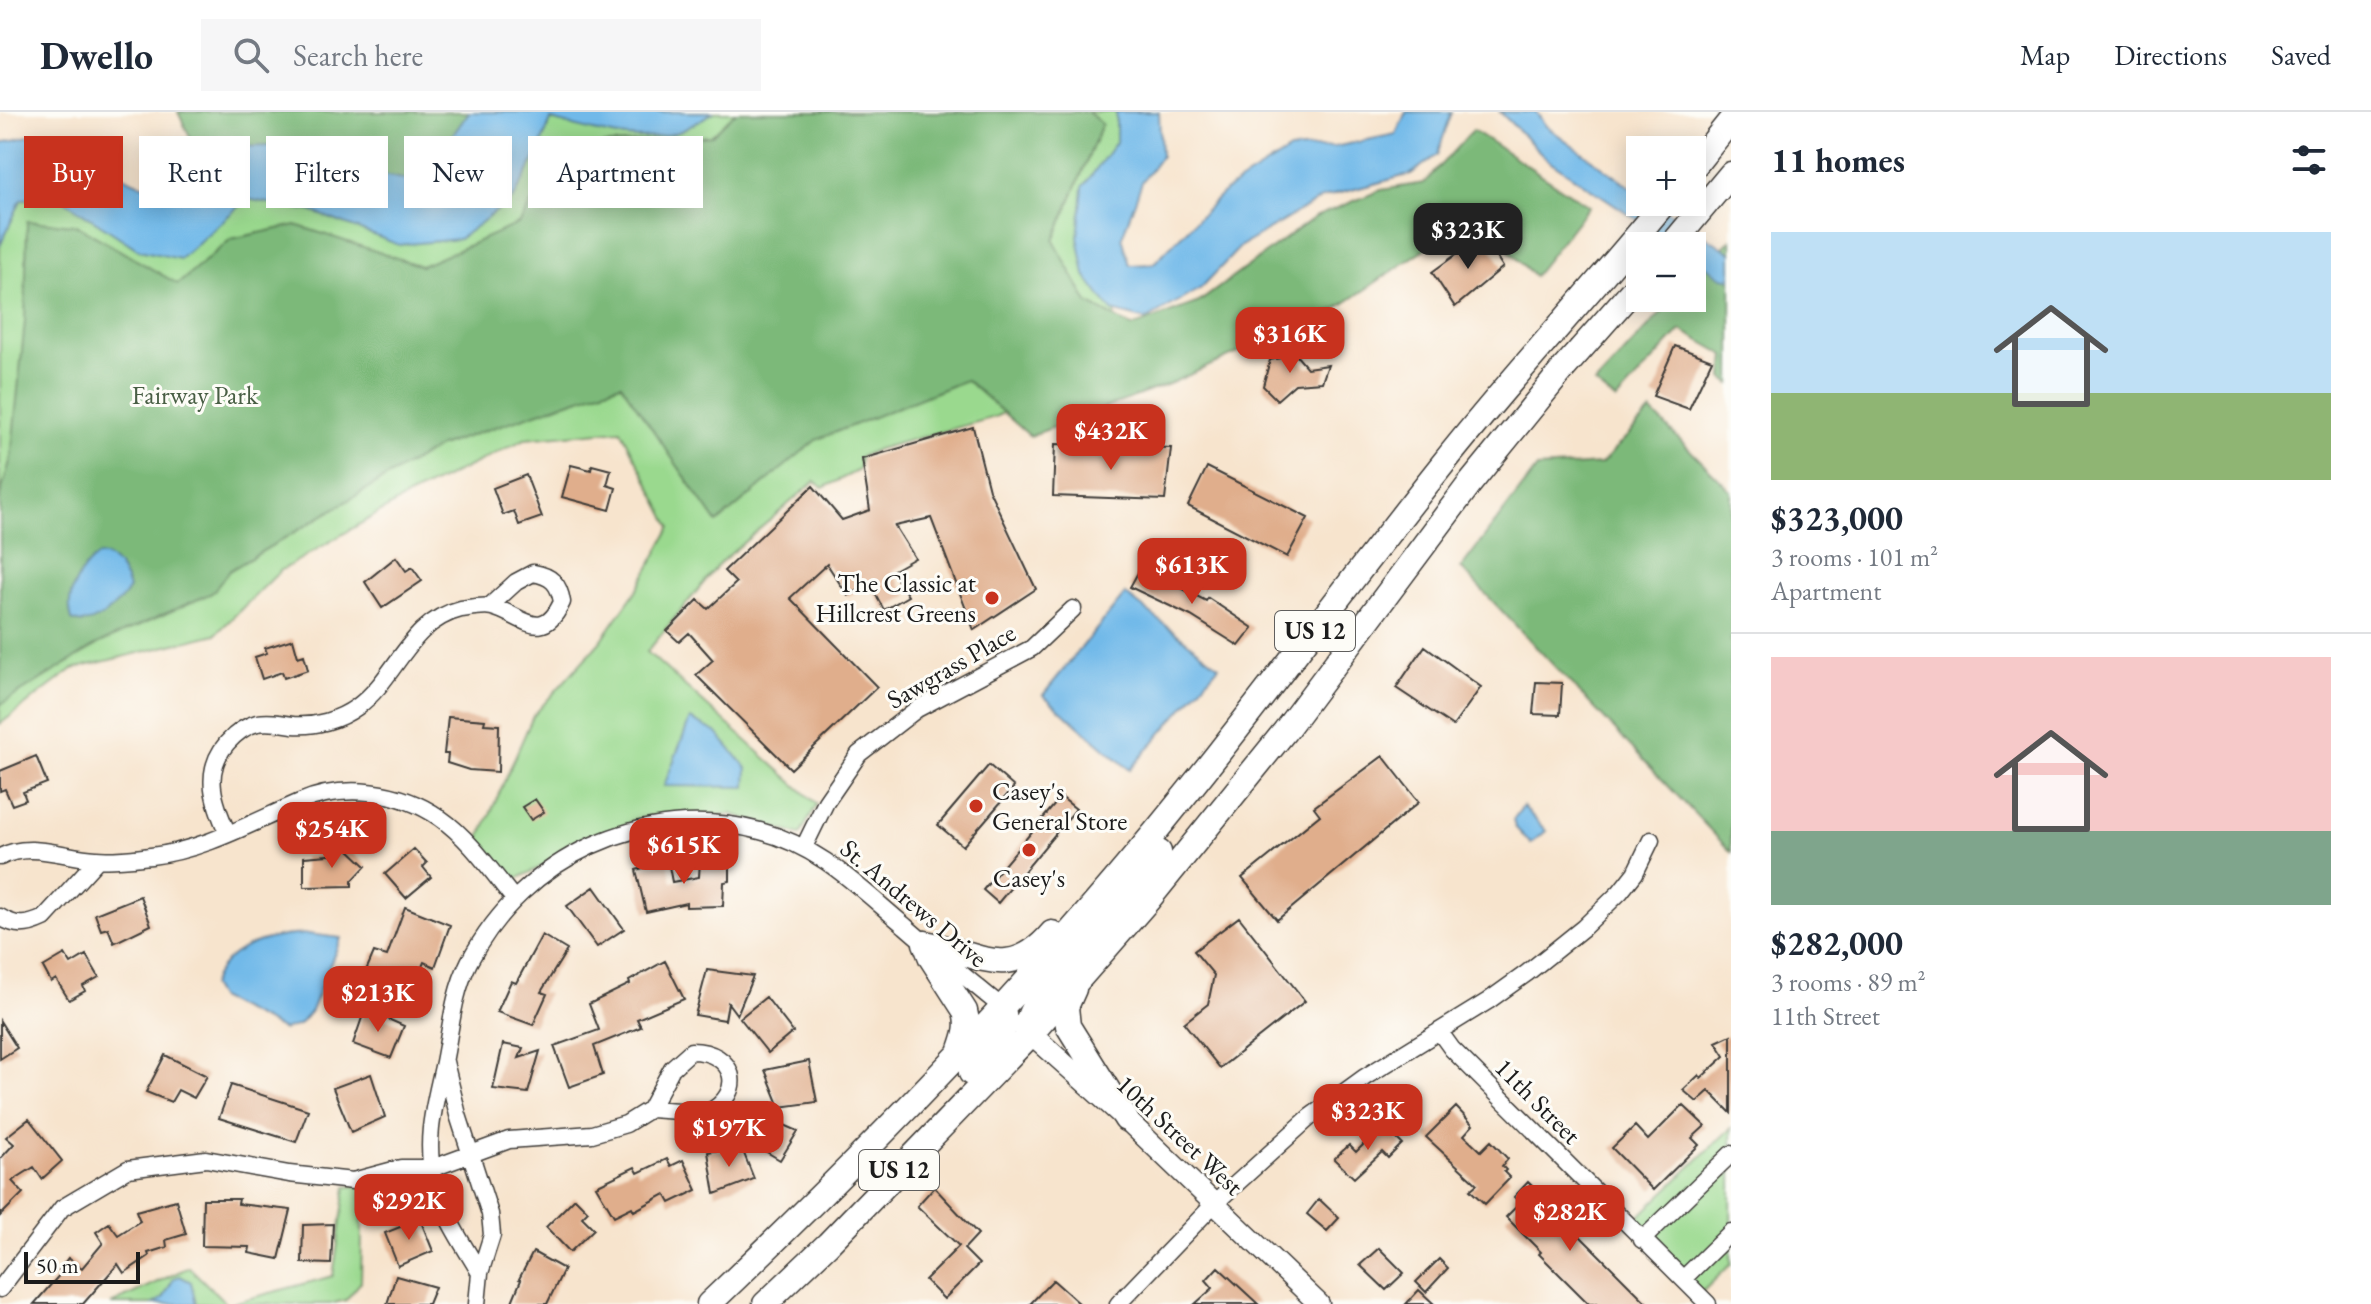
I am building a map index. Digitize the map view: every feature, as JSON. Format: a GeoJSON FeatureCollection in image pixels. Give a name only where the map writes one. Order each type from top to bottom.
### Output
{"type":"FeatureCollection","features":[{"type":"Feature","properties":{"kind":"main road"},"geometry":{"type":"LineString","coordinates":[[1706,151],[1731,120]]}},
{"type":"Feature","properties":{"kind":"main road"},"geometry":{"type":"LineString","coordinates":[[1683,232],[1724,183]]}},
{"type":"Feature","properties":{"kind":"main road","name":"US 12"},"geometry":{"type":"LineString","coordinates":[[709,1304],[849,1168],[958,1055],[1115,881],[1254,709],[1442,465],[1550,334],[1654,216]]}},
{"type":"Feature","properties":{"kind":"main road","name":"US 12"},"geometry":{"type":"LineString","coordinates":[[765,1304],[828,1244],[1031,1034],[1149,899],[1275,743],[1478,475],[1564,368],[1626,298]]}},
{"type":"Feature","properties":{"kind":"main road"},"geometry":{"type":"LineString","coordinates":[[1031,1034],[1027,1022],[1040,995],[1116,909],[1248,736],[1282,673]]}},
{"type":"Feature","properties":{"kind":"main road"},"geometry":{"type":"LineString","coordinates":[[925,943],[953,948],[968,957],[996,963],[1023,958],[1035,950],[1209,750],[1254,709]]}},
{"type":"Feature","properties":{"kind":"main road"},"geometry":{"type":"LineString","coordinates":[[925,943],[931,958],[965,1011],[967,1033],[958,1055]]}},
{"type":"Feature","properties":{"kind":"main road"},"geometry":{"type":"LineString","coordinates":[[1078,980],[1066,1007],[1068,1026],[1126,1119]]}},
{"type":"Feature","properties":{"kind":"main road"},"geometry":{"type":"LineString","coordinates":[[828,1244],[902,1150],[1000,1041],[1005,1030],[1003,1008]]}},
{"type":"Feature","properties":{"kind":"street"},"geometry":{"type":"LineString","coordinates":[[228,834],[214,803],[212,774],[223,748],[235,734],[253,724],[270,721],[304,725],[341,716],[357,707],[371,693],[395,665],[405,647],[428,626],[461,609],[490,606]]}},
{"type":"Feature","properties":{"kind":"street","name":"Sawgrass Place"},"geometry":{"type":"LineString","coordinates":[[804,847],[826,802],[859,754],[917,709],[1032,648],[1073,609]]}},
{"type":"Feature","properties":{"kind":"street"},"geometry":{"type":"LineString","coordinates":[[0,857],[15,850],[97,860],[152,856],[189,849],[303,801],[332,793],[362,791],[413,803],[441,818],[514,899]]}},
{"type":"Feature","properties":{"kind":"street","name":"St. Andrews Drive"},"geometry":{"type":"LineString","coordinates":[[480,1273],[448,1217],[434,1180],[430,1117],[450,1020],[469,962],[491,928],[514,899],[539,876],[579,852],[617,835],[678,821],[719,823],[762,831],[804,847],[843,872],[1003,1008]]}},
{"type":"Feature","properties":{"kind":"street"},"geometry":{"type":"LineString","coordinates":[[1118,1304],[1215,1203],[1310,1117],[1365,1077],[1527,973],[1583,928],[1635,873],[1651,840]]}},
{"type":"Feature","properties":{"kind":"street"},"geometry":{"type":"LineString","coordinates":[[0,917],[18,926],[33,924],[44,918],[97,860]]}},
{"type":"Feature","properties":{"kind":"street","name":"10th Street West"},"geometry":{"type":"LineString","coordinates":[[1003,1008],[1126,1119],[1319,1304]]}},
{"type":"Feature","properties":{"kind":"street","name":"11th Street"},"geometry":{"type":"LineString","coordinates":[[1439,1031],[1452,1049],[1708,1304]]}},
{"type":"Feature","properties":{"kind":"street"},"geometry":{"type":"LineString","coordinates":[[0,1289],[62,1208],[128,1169],[206,1159],[289,1174],[353,1181],[401,1168],[433,1168],[509,1140],[612,1130],[650,1109],[672,1068],[691,1051],[716,1053],[732,1077],[731,1091],[724,1101],[707,1113],[650,1109]]}},
{"type":"Feature","properties":{"kind":"street","name":"St. Andrews Drive"},"geometry":{"type":"LineString","coordinates":[[444,1060],[490,1214],[492,1235],[480,1273],[477,1304]]}},
{"type":"Feature","properties":{"kind":"street"},"geometry":{"type":"LineString","coordinates":[[1642,1240],[1731,1154]]}},
{"type":"Feature","properties":{"kind":"street"},"geometry":{"type":"LineString","coordinates":[[1683,1279],[1731,1232]]}},
{"type":"Feature","properties":{"kind":"green space"},"geometry":{"type":"Polygon","coordinates":[[[178,112],[500,112],[488,136],[404,136],[404,194],[388,193],[388,136],[266,136],[266,185],[250,184],[250,136],[189,136],[178,112]]]}},
{"type":"Feature","properties":{"kind":"green space","name":"Fairway Park"},"geometry":{"type":"Polygon","coordinates":[[[500,112],[1138,112],[1114,190],[1118,281],[1111,358],[995,417],[878,449],[860,457],[859,470],[823,488],[815,481],[719,564],[647,652],[817,804],[800,835],[731,814],[631,822],[515,880],[479,839],[533,716],[600,642],[638,588],[671,527],[621,430],[525,439],[408,496],[280,571],[216,634],[73,669],[0,724],[0,184],[24,188],[24,208],[123,208],[123,202],[139,205],[139,208],[250,208],[250,179],[266,174],[266,208],[388,208],[388,142],[404,138],[404,208],[512,208],[512,136],[410,136],[500,112]]]}},
{"type":"Feature","properties":{"kind":"green space","name":"Fairway Park"},"geometry":{"type":"Polygon","coordinates":[[[736,112],[1088,112],[1102,124],[1054,241],[1088,303],[1132,327],[1199,302],[1315,217],[1381,190],[1424,183],[1473,130],[1589,206],[1534,276],[1474,216],[1336,309],[1169,384],[1030,436],[966,380],[816,440],[717,523],[621,384],[440,446],[229,571],[212,593],[100,643],[0,705],[0,496],[11,458],[25,321],[27,221],[76,225],[178,284],[231,239],[296,225],[421,266],[520,223],[528,208],[703,208],[703,137],[711,136],[736,112]]]}},
{"type":"Feature","properties":{"kind":"green space"},"geometry":{"type":"Polygon","coordinates":[[[1731,239],[1731,384],[1723,378],[1725,355],[1681,330],[1616,401],[1595,384],[1662,312],[1706,312],[1706,265],[1731,239]]]}},
{"type":"Feature","properties":{"kind":"green space"},"geometry":{"type":"Polygon","coordinates":[[[1651,411],[1731,491],[1731,852],[1461,568],[1537,468],[1601,464],[1651,411]]]}},
{"type":"Feature","properties":{"kind":"green space"},"geometry":{"type":"Polygon","coordinates":[[[1731,1128],[1731,1264],[1699,1295],[1629,1226],[1731,1128]]]}},
{"type":"Feature","properties":{"kind":"green space"},"geometry":{"type":"Polygon","coordinates":[[[363,1185],[361,1282],[346,1300],[330,1304],[229,1304],[333,1276],[346,1187],[363,1185]]]}},
{"type":"Feature","properties":{"kind":"green space"},"geometry":{"type":"Polygon","coordinates":[[[189,1267],[227,1304],[111,1304],[189,1267]]]}},
{"type":"Feature","properties":{"kind":"water"},"geometry":{"type":"Polygon","coordinates":[[[469,112],[714,112],[681,131],[665,136],[616,136],[551,120],[544,136],[528,136],[528,171],[512,199],[512,136],[452,136],[469,112]]]}},
{"type":"Feature","properties":{"kind":"water"},"geometry":{"type":"Polygon","coordinates":[[[1116,112],[1159,112],[1161,156],[1142,182],[1122,237],[1130,265],[1153,264],[1225,191],[1290,150],[1334,147],[1396,134],[1406,112],[1452,112],[1437,155],[1411,174],[1322,198],[1241,246],[1201,288],[1146,320],[1112,311],[1085,275],[1078,237],[1083,187],[1116,142],[1116,112]]]}},
{"type":"Feature","properties":{"kind":"water"},"geometry":{"type":"Polygon","coordinates":[[[1500,112],[1536,112],[1546,126],[1626,184],[1626,212],[1548,160],[1500,112]]]}},
{"type":"Feature","properties":{"kind":"water"},"geometry":{"type":"Polygon","coordinates":[[[24,137],[24,199],[21,200],[0,246],[1,143],[24,137]]]}},
{"type":"Feature","properties":{"kind":"water"},"geometry":{"type":"Polygon","coordinates":[[[266,146],[266,203],[250,200],[250,147],[266,146]]]}},
{"type":"Feature","properties":{"kind":"water"},"geometry":{"type":"Polygon","coordinates":[[[123,176],[139,184],[139,208],[237,208],[180,259],[139,250],[75,208],[123,208],[123,176]]]}},
{"type":"Feature","properties":{"kind":"water"},"geometry":{"type":"Polygon","coordinates":[[[388,176],[404,179],[404,208],[501,208],[459,239],[399,245],[311,211],[295,208],[388,208],[388,176]]]}},
{"type":"Feature","properties":{"kind":"water"},"geometry":{"type":"Polygon","coordinates":[[[1632,216],[1674,216],[1699,232],[1656,232],[1632,216]]]}},
{"type":"Feature","properties":{"kind":"water"},"geometry":{"type":"Polygon","coordinates":[[[1706,237],[1731,253],[1731,279],[1721,277],[1706,266],[1706,237]]]}},
{"type":"Feature","properties":{"kind":"water"},"geometry":{"type":"Polygon","coordinates":[[[99,555],[115,562],[129,588],[119,602],[96,619],[88,622],[72,620],[70,602],[75,584],[85,568],[99,555]]]}},
{"type":"Feature","properties":{"kind":"water"},"geometry":{"type":"Polygon","coordinates":[[[1125,594],[1219,666],[1130,770],[1043,695],[1125,594]]]}},
{"type":"Feature","properties":{"kind":"water"},"geometry":{"type":"Polygon","coordinates":[[[690,719],[716,732],[747,768],[746,787],[664,786],[690,719]]]}},
{"type":"Feature","properties":{"kind":"water"},"geometry":{"type":"Polygon","coordinates":[[[1523,806],[1546,831],[1531,844],[1515,827],[1513,820],[1523,806]]]}},
{"type":"Feature","properties":{"kind":"water"},"geometry":{"type":"Polygon","coordinates":[[[308,934],[341,938],[311,1011],[299,1025],[283,1030],[218,998],[211,986],[218,972],[238,952],[264,940],[308,934]]]}},
{"type":"Feature","properties":{"kind":"water"},"geometry":{"type":"Polygon","coordinates":[[[180,1276],[191,1282],[196,1304],[153,1304],[163,1298],[174,1278],[180,1276]]]}},
{"type":"Feature","properties":{"kind":"building"},"geometry":{"type":"Polygon","coordinates":[[[1483,235],[1503,267],[1455,307],[1432,272],[1483,235]]]}},
{"type":"Feature","properties":{"kind":"building"},"geometry":{"type":"Polygon","coordinates":[[[1675,346],[1712,360],[1689,409],[1653,396],[1675,346]]]}},
{"type":"Feature","properties":{"kind":"building"},"geometry":{"type":"Polygon","coordinates":[[[1296,355],[1307,368],[1328,365],[1322,382],[1295,384],[1277,400],[1263,386],[1270,360],[1296,355]]]}},
{"type":"Feature","properties":{"kind":"building","name":"The Classic at Hillcrest Greens"},"geometry":{"type":"Polygon","coordinates":[[[973,427],[989,490],[1036,589],[974,630],[931,518],[895,526],[915,558],[892,571],[908,596],[884,610],[870,584],[848,596],[827,564],[790,598],[877,687],[791,769],[696,675],[713,660],[689,633],[679,642],[667,631],[698,600],[708,609],[736,583],[724,571],[813,486],[842,520],[870,510],[862,459],[973,427]]]}},
{"type":"Feature","properties":{"kind":"building"},"geometry":{"type":"Polygon","coordinates":[[[1055,444],[1171,448],[1165,500],[1053,496],[1055,444]]]}},
{"type":"Feature","properties":{"kind":"building"},"geometry":{"type":"Polygon","coordinates":[[[571,465],[591,470],[592,465],[611,470],[607,485],[616,488],[610,510],[562,497],[571,465]]]}},
{"type":"Feature","properties":{"kind":"building"},"geometry":{"type":"Polygon","coordinates":[[[1207,467],[1308,518],[1287,557],[1188,506],[1207,467]]]}},
{"type":"Feature","properties":{"kind":"building"},"geometry":{"type":"Polygon","coordinates":[[[526,475],[542,517],[519,525],[514,511],[503,515],[493,488],[526,475]]]}},
{"type":"Feature","properties":{"kind":"building"},"geometry":{"type":"Polygon","coordinates":[[[396,557],[406,571],[412,567],[422,581],[382,608],[365,582],[396,557]]]}},
{"type":"Feature","properties":{"kind":"building"},"geometry":{"type":"Polygon","coordinates":[[[1141,567],[1206,601],[1208,598],[1253,628],[1239,646],[1191,616],[1130,587],[1141,567]]]}},
{"type":"Feature","properties":{"kind":"building"},"geometry":{"type":"Polygon","coordinates":[[[293,639],[298,657],[304,655],[308,670],[284,678],[282,672],[262,679],[255,657],[267,653],[265,648],[293,639]]]}},
{"type":"Feature","properties":{"kind":"building"},"geometry":{"type":"Polygon","coordinates":[[[1425,646],[1481,687],[1453,726],[1396,688],[1425,646]]]}},
{"type":"Feature","properties":{"kind":"building"},"geometry":{"type":"Polygon","coordinates":[[[1536,682],[1562,683],[1560,715],[1533,714],[1536,682]]]}},
{"type":"Feature","properties":{"kind":"building"},"geometry":{"type":"Polygon","coordinates":[[[448,717],[485,720],[484,724],[499,725],[498,772],[469,770],[447,763],[448,754],[444,754],[448,717]]]}},
{"type":"Feature","properties":{"kind":"building"},"geometry":{"type":"Polygon","coordinates":[[[36,756],[47,783],[23,792],[26,800],[12,805],[5,789],[0,791],[0,771],[36,756]]]}},
{"type":"Feature","properties":{"kind":"building"},"geometry":{"type":"Polygon","coordinates":[[[1383,756],[1419,802],[1277,920],[1242,878],[1320,815],[1314,807],[1383,756]]]}},
{"type":"Feature","properties":{"kind":"building","name":"Casey's General Store"},"geometry":{"type":"Polygon","coordinates":[[[989,765],[1014,787],[963,846],[938,825],[989,765]]]}},
{"type":"Feature","properties":{"kind":"building","name":"Casey's"},"geometry":{"type":"Polygon","coordinates":[[[1061,797],[1076,809],[998,903],[983,890],[1061,797]]]}},
{"type":"Feature","properties":{"kind":"building"},"geometry":{"type":"Polygon","coordinates":[[[535,799],[544,812],[531,820],[522,807],[535,799]]]}},
{"type":"Feature","properties":{"kind":"building"},"geometry":{"type":"Polygon","coordinates":[[[347,848],[366,866],[352,881],[352,886],[304,887],[304,857],[341,854],[347,848]]]}},
{"type":"Feature","properties":{"kind":"building"},"geometry":{"type":"Polygon","coordinates":[[[414,849],[427,863],[423,867],[431,877],[406,898],[385,874],[414,849]]]}},
{"type":"Feature","properties":{"kind":"building"},"geometry":{"type":"Polygon","coordinates":[[[730,860],[730,881],[724,882],[723,906],[686,907],[686,903],[646,912],[636,870],[668,861],[672,882],[699,877],[700,861],[730,860]]]}},
{"type":"Feature","properties":{"kind":"building"},"geometry":{"type":"Polygon","coordinates":[[[594,887],[624,929],[597,947],[567,906],[594,887]]]}},
{"type":"Feature","properties":{"kind":"building"},"geometry":{"type":"Polygon","coordinates":[[[140,896],[151,925],[114,943],[108,928],[101,930],[95,914],[140,896]]]}},
{"type":"Feature","properties":{"kind":"building"},"geometry":{"type":"Polygon","coordinates":[[[405,907],[450,925],[435,967],[424,962],[407,1002],[359,987],[374,952],[387,956],[405,907]]]}},
{"type":"Feature","properties":{"kind":"building"},"geometry":{"type":"Polygon","coordinates":[[[1239,917],[1305,1001],[1220,1068],[1184,1023],[1208,1004],[1214,975],[1194,951],[1239,917]]]}},
{"type":"Feature","properties":{"kind":"building"},"geometry":{"type":"Polygon","coordinates":[[[542,935],[567,950],[541,992],[547,994],[533,1025],[497,1012],[511,981],[516,983],[542,935]]]}},
{"type":"Feature","properties":{"kind":"building"},"geometry":{"type":"Polygon","coordinates":[[[65,954],[71,964],[86,955],[99,977],[83,986],[85,991],[69,1000],[56,979],[51,982],[43,967],[65,954]]]}},
{"type":"Feature","properties":{"kind":"building"},"geometry":{"type":"Polygon","coordinates":[[[665,961],[684,999],[637,1019],[641,1027],[594,1046],[603,1075],[569,1087],[554,1046],[599,1030],[589,1004],[630,984],[629,981],[665,961]]]}},
{"type":"Feature","properties":{"kind":"building"},"geometry":{"type":"Polygon","coordinates":[[[707,970],[753,976],[737,1015],[728,1003],[725,1020],[695,1015],[707,970]]]}},
{"type":"Feature","properties":{"kind":"building"},"geometry":{"type":"Polygon","coordinates":[[[766,997],[793,1032],[768,1053],[740,1018],[766,997]]]}},
{"type":"Feature","properties":{"kind":"building"},"geometry":{"type":"Polygon","coordinates":[[[365,1009],[404,1026],[391,1058],[353,1044],[365,1009]]]}},
{"type":"Feature","properties":{"kind":"building"},"geometry":{"type":"Polygon","coordinates":[[[0,1021],[17,1048],[0,1059],[0,1021]]]}},
{"type":"Feature","properties":{"kind":"building"},"geometry":{"type":"Polygon","coordinates":[[[1731,1035],[1731,1113],[1709,1091],[1697,1102],[1683,1090],[1725,1056],[1716,1042],[1731,1035]]]}},
{"type":"Feature","properties":{"kind":"building"},"geometry":{"type":"Polygon","coordinates":[[[503,1044],[523,1048],[519,1058],[540,1051],[528,1093],[493,1089],[503,1044]]]}},
{"type":"Feature","properties":{"kind":"building"},"geometry":{"type":"Polygon","coordinates":[[[165,1055],[207,1076],[194,1098],[178,1090],[171,1102],[146,1092],[165,1055]]]}},
{"type":"Feature","properties":{"kind":"building"},"geometry":{"type":"Polygon","coordinates":[[[809,1061],[817,1102],[780,1107],[765,1070],[809,1061]]]}},
{"type":"Feature","properties":{"kind":"building"},"geometry":{"type":"Polygon","coordinates":[[[371,1074],[385,1117],[351,1132],[333,1088],[371,1074]]]}},
{"type":"Feature","properties":{"kind":"building"},"geometry":{"type":"Polygon","coordinates":[[[231,1085],[308,1110],[296,1142],[219,1118],[231,1085]]]}},
{"type":"Feature","properties":{"kind":"building"},"geometry":{"type":"Polygon","coordinates":[[[1683,1105],[1705,1126],[1692,1138],[1699,1145],[1653,1190],[1612,1148],[1635,1126],[1648,1140],[1683,1105]]]}},
{"type":"Feature","properties":{"kind":"building"},"geometry":{"type":"Polygon","coordinates":[[[1456,1107],[1473,1125],[1464,1135],[1481,1151],[1491,1141],[1508,1159],[1502,1166],[1510,1178],[1485,1204],[1470,1190],[1477,1184],[1426,1137],[1456,1107]]]}},
{"type":"Feature","properties":{"kind":"building"},"geometry":{"type":"Polygon","coordinates":[[[759,1114],[798,1131],[780,1160],[743,1138],[759,1114]]]}},
{"type":"Feature","properties":{"kind":"building"},"geometry":{"type":"Polygon","coordinates":[[[29,1119],[62,1161],[42,1179],[34,1167],[12,1181],[23,1193],[0,1216],[0,1159],[14,1144],[6,1137],[29,1119]]]}},
{"type":"Feature","properties":{"kind":"building"},"geometry":{"type":"Polygon","coordinates":[[[1383,1125],[1402,1144],[1388,1158],[1382,1152],[1354,1178],[1334,1159],[1349,1145],[1356,1152],[1383,1125]]]}},
{"type":"Feature","properties":{"kind":"building"},"geometry":{"type":"Polygon","coordinates":[[[741,1146],[754,1179],[715,1194],[708,1152],[741,1146]]]}},
{"type":"Feature","properties":{"kind":"building"},"geometry":{"type":"Polygon","coordinates":[[[667,1159],[671,1166],[683,1160],[697,1190],[670,1203],[665,1194],[634,1211],[632,1207],[614,1216],[596,1186],[635,1167],[638,1173],[667,1159]]]}},
{"type":"Feature","properties":{"kind":"building"},"geometry":{"type":"Polygon","coordinates":[[[1528,1182],[1548,1201],[1541,1208],[1556,1226],[1563,1219],[1648,1304],[1589,1304],[1539,1254],[1541,1252],[1506,1217],[1520,1203],[1514,1197],[1528,1182]]]}},
{"type":"Feature","properties":{"kind":"building"},"geometry":{"type":"Polygon","coordinates":[[[934,1187],[978,1234],[964,1249],[979,1264],[944,1299],[925,1280],[959,1246],[917,1206],[934,1187]]]}},
{"type":"Feature","properties":{"kind":"building"},"geometry":{"type":"Polygon","coordinates":[[[575,1198],[588,1211],[582,1217],[594,1229],[570,1252],[546,1227],[575,1198]]]}},
{"type":"Feature","properties":{"kind":"building"},"geometry":{"type":"Polygon","coordinates":[[[203,1199],[239,1199],[238,1204],[291,1210],[279,1259],[249,1253],[250,1247],[202,1246],[203,1199]]]}},
{"type":"Feature","properties":{"kind":"building"},"geometry":{"type":"Polygon","coordinates":[[[1319,1199],[1339,1218],[1327,1231],[1307,1214],[1319,1199]]]}},
{"type":"Feature","properties":{"kind":"building"},"geometry":{"type":"Polygon","coordinates":[[[176,1200],[186,1234],[166,1240],[167,1247],[148,1253],[149,1256],[124,1273],[118,1264],[83,1304],[34,1304],[62,1272],[59,1270],[68,1258],[82,1268],[103,1243],[96,1232],[109,1223],[118,1235],[140,1221],[136,1211],[176,1200]]]}},
{"type":"Feature","properties":{"kind":"building"},"geometry":{"type":"Polygon","coordinates":[[[420,1219],[433,1251],[398,1266],[385,1233],[420,1219]]]}},
{"type":"Feature","properties":{"kind":"building"},"geometry":{"type":"Polygon","coordinates":[[[333,1224],[331,1264],[302,1263],[303,1225],[333,1224]]]}},
{"type":"Feature","properties":{"kind":"building"},"geometry":{"type":"Polygon","coordinates":[[[1379,1248],[1404,1273],[1386,1290],[1360,1265],[1379,1248]]]}},
{"type":"Feature","properties":{"kind":"building"},"geometry":{"type":"Polygon","coordinates":[[[533,1252],[564,1269],[547,1304],[511,1304],[519,1279],[533,1252]]]}},
{"type":"Feature","properties":{"kind":"building"},"geometry":{"type":"Polygon","coordinates":[[[1439,1259],[1448,1268],[1426,1292],[1416,1282],[1439,1259]]]}},
{"type":"Feature","properties":{"kind":"building"},"geometry":{"type":"Polygon","coordinates":[[[1218,1267],[1258,1304],[1195,1304],[1213,1288],[1206,1280],[1218,1267]]]}},
{"type":"Feature","properties":{"kind":"building"},"geometry":{"type":"Polygon","coordinates":[[[396,1276],[435,1287],[428,1304],[387,1304],[396,1276]]]}},
{"type":"Feature","properties":{"kind":"building"},"geometry":{"type":"Polygon","coordinates":[[[1053,1280],[1080,1304],[1030,1304],[1053,1280]]]}},
{"type":"Feature","properties":{"kind":"building"},"geometry":{"type":"Polygon","coordinates":[[[1419,1290],[1434,1304],[1406,1304],[1419,1290]]]}},
{"type":"Feature","properties":{"kind":"place","name":"The Classic at Hillcrest Greens"},"geometry":{"type":"Point","coordinates":[992,598]}},
{"type":"Feature","properties":{"kind":"place","name":"Casey's General Store"},"geometry":{"type":"Point","coordinates":[976,806]}},
{"type":"Feature","properties":{"kind":"place","name":"Casey's"},"geometry":{"type":"Point","coordinates":[1029,850]}}]}
